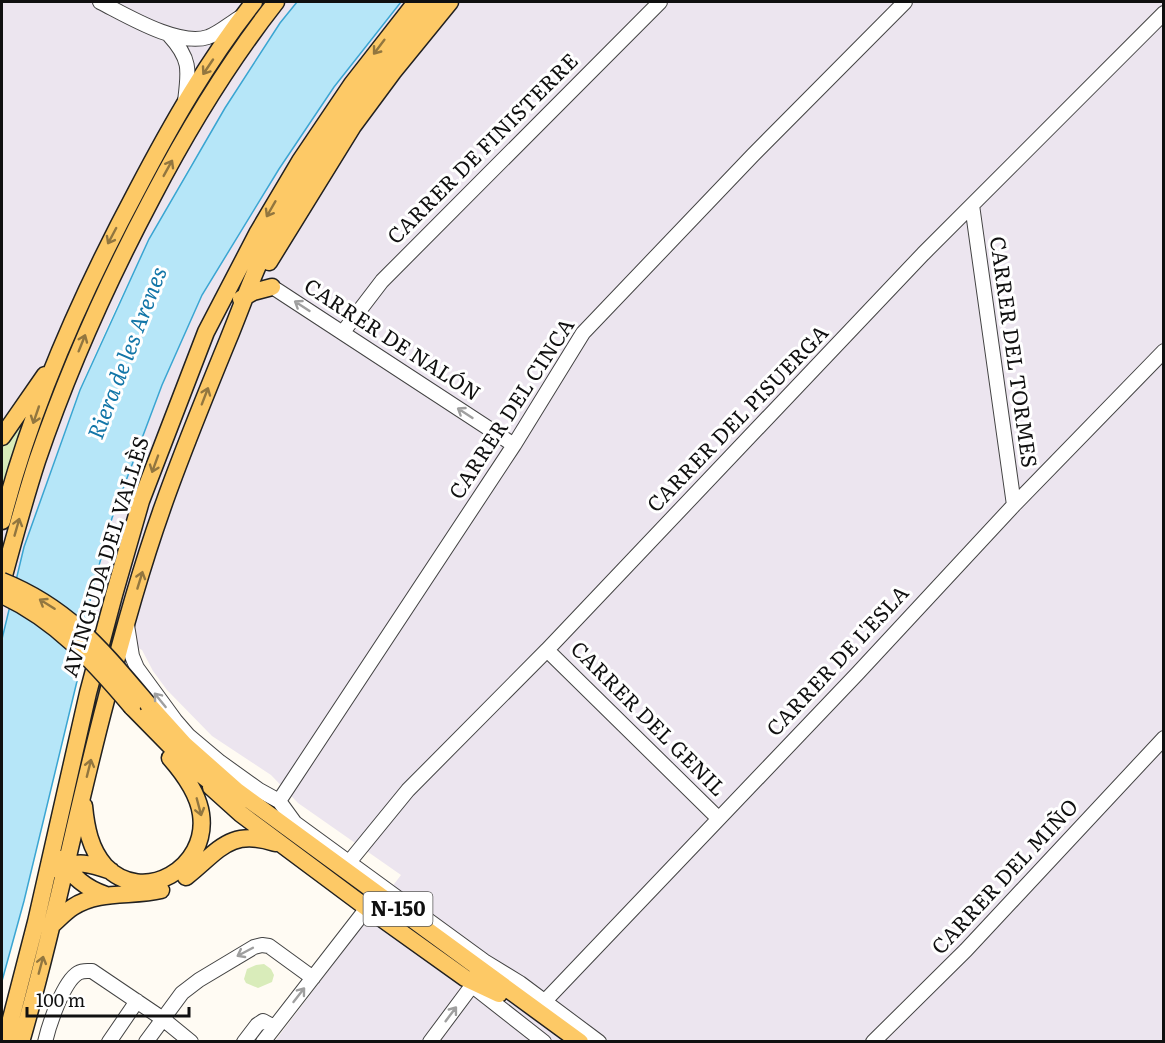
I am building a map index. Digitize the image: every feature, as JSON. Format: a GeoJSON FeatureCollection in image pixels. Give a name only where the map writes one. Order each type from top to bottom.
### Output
{"type":"FeatureCollection","features":[{"type":"Feature","properties":{"kind":"main road"},"geometry":{"type":"LineString","coordinates":[[2,582],[37,462],[84,338],[116,268],[199,113],[252,33],[276,2]]}},
{"type":"Feature","properties":{"kind":"main road","name":"AVINGUDA DEL VALLÈS"},"geometry":{"type":"LineString","coordinates":[[21,1041],[69,778],[88,693],[141,501],[206,332],[240,265],[300,161],[352,84],[416,2]]}},
{"type":"Feature","properties":{"kind":"main road","name":"AVINGUDA DEL VALLÈS"},"geometry":{"type":"LineString","coordinates":[[5,1041],[65,866],[127,622],[161,511],[244,297],[288,206],[343,120],[383,64],[433,2]]}},
{"type":"Feature","properties":{"kind":"main road"},"geometry":{"type":"LineString","coordinates":[[200,351],[225,313],[236,301],[275,289],[259,269],[353,126],[450,2]]}},
{"type":"Feature","properties":{"kind":"main road"},"geometry":{"type":"LineString","coordinates":[[2,521],[4,493],[55,363],[105,250],[185,102],[249,8]]}},
{"type":"Feature","properties":{"kind":"main road"},"geometry":{"type":"LineString","coordinates":[[2,437],[55,363]]}},
{"type":"Feature","properties":{"kind":"main road","name":"N-150"},"geometry":{"type":"LineString","coordinates":[[2,582],[34,596],[77,626],[109,658],[140,706],[201,775],[564,1041]]}},
{"type":"Feature","properties":{"kind":"main road","name":"N-150"},"geometry":{"type":"LineString","coordinates":[[2,595],[30,610],[66,635],[103,673],[237,791],[538,1003],[580,1041]]}},
{"type":"Feature","properties":{"kind":"main road"},"geometry":{"type":"LineString","coordinates":[[65,866],[79,863],[93,865],[139,882],[165,879],[188,863],[197,848],[201,833],[201,812],[191,786],[140,706]]}},
{"type":"Feature","properties":{"kind":"main road"},"geometry":{"type":"LineString","coordinates":[[218,774],[295,823]]}},
{"type":"Feature","properties":{"kind":"main road"},"geometry":{"type":"LineString","coordinates":[[201,775],[227,802],[367,908],[468,982],[499,994]]}},
{"type":"Feature","properties":{"kind":"main road"},"geometry":{"type":"LineString","coordinates":[[69,778],[59,857],[84,886],[106,895]]}},
{"type":"Feature","properties":{"kind":"main road"},"geometry":{"type":"LineString","coordinates":[[83,793],[90,840],[99,857],[111,872]]}},
{"type":"Feature","properties":{"kind":"main road"},"geometry":{"type":"LineString","coordinates":[[44,924],[72,907],[106,895],[153,892],[169,887],[190,873],[221,846],[236,839],[255,838],[282,845]]}},
{"type":"Feature","properties":{"kind":"street"},"geometry":{"type":"LineString","coordinates":[[100,2],[169,34],[186,38],[206,37],[249,8]]}},
{"type":"Feature","properties":{"kind":"street","name":"CARRER DE FINISTERRE"},"geometry":{"type":"LineString","coordinates":[[343,332],[382,281],[660,2]]}},
{"type":"Feature","properties":{"kind":"street","name":"CARRER DEL CINCA"},"geometry":{"type":"LineString","coordinates":[[279,801],[514,445],[583,333],[753,155],[905,2]]}},
{"type":"Feature","properties":{"kind":"street","name":"CARRER DEL PISUERGA"},"geometry":{"type":"LineString","coordinates":[[350,861],[408,790],[548,650],[972,205],[1164,13]]}},
{"type":"Feature","properties":{"kind":"street"},"geometry":{"type":"LineString","coordinates":[[169,34],[180,47],[188,64],[185,102]]}},
{"type":"Feature","properties":{"kind":"street","name":"CARRER DEL TORMES"},"geometry":{"type":"LineString","coordinates":[[972,205],[1014,505]]}},
{"type":"Feature","properties":{"kind":"street","name":"CARRER DE NALÓN"},"geometry":{"type":"LineString","coordinates":[[275,289],[514,445]]}},
{"type":"Feature","properties":{"kind":"street","name":"CARRER DE L'ESLA"},"geometry":{"type":"LineString","coordinates":[[538,1003],[1164,351]]}},
{"type":"Feature","properties":{"kind":"street"},"geometry":{"type":"LineString","coordinates":[[127,622],[132,656],[137,668],[188,735],[220,762],[259,790],[279,801],[295,823],[484,960],[538,1003],[599,1041]]}},
{"type":"Feature","properties":{"kind":"street","name":"CARRER DEL GENIL"},"geometry":{"type":"LineString","coordinates":[[548,650],[718,818]]}},
{"type":"Feature","properties":{"kind":"street","name":"CARRER DEL MIÑO"},"geometry":{"type":"LineString","coordinates":[[873,1041],[966,950],[1164,738]]}},
{"type":"Feature","properties":{"kind":"street"},"geometry":{"type":"LineString","coordinates":[[263,1041],[367,908]]}},
{"type":"Feature","properties":{"kind":"street"},"geometry":{"type":"LineString","coordinates":[[146,1041],[188,988],[247,951],[262,945],[269,946],[313,978]]}},
{"type":"Feature","properties":{"kind":"street"},"geometry":{"type":"LineString","coordinates":[[45,1041],[51,1018],[70,982],[76,974],[92,971],[191,1041]]}},
{"type":"Feature","properties":{"kind":"street"},"geometry":{"type":"LineString","coordinates":[[430,1041],[468,982],[544,1041]]}},
{"type":"Feature","properties":{"kind":"street"},"geometry":{"type":"LineString","coordinates":[[108,1041],[137,1001]]}},
{"type":"Feature","properties":{"kind":"street"},"geometry":{"type":"LineString","coordinates":[[244,1041],[263,1021],[274,1027]]}},
{"type":"Feature","properties":{"kind":"shaded area"},"geometry":{"type":"Polygon","coordinates":[[[2,2],[297,2],[280,23],[190,166],[149,239],[116,308],[79,390],[24,547],[2,639],[2,2]]]}},
{"type":"Feature","properties":{"kind":"shaded area"},"geometry":{"type":"Polygon","coordinates":[[[401,2],[1163,2],[1163,1041],[275,1041],[401,875],[298,803],[271,775],[212,736],[167,690],[153,671],[142,650],[87,617],[112,518],[162,385],[202,295],[279,169],[334,87],[401,2]]]}},
{"type":"Feature","properties":{"kind":"green space"},"geometry":{"type":"Polygon","coordinates":[[[29,408],[5,486],[2,483],[2,448],[29,408]]]}},
{"type":"Feature","properties":{"kind":"green space"},"geometry":{"type":"Polygon","coordinates":[[[264,964],[271,969],[274,975],[272,982],[258,988],[246,983],[244,979],[247,969],[264,964]]]}},
{"type":"Feature","properties":{"kind":"water","name":"Riera de les Arenes"},"geometry":{"type":"Polygon","coordinates":[[[297,2],[401,2],[334,87],[279,169],[202,295],[162,385],[112,518],[97,573],[90,601],[78,677],[24,901],[2,981],[2,639],[24,547],[80,390],[149,239],[225,108],[280,23],[297,2]]]}}]}
